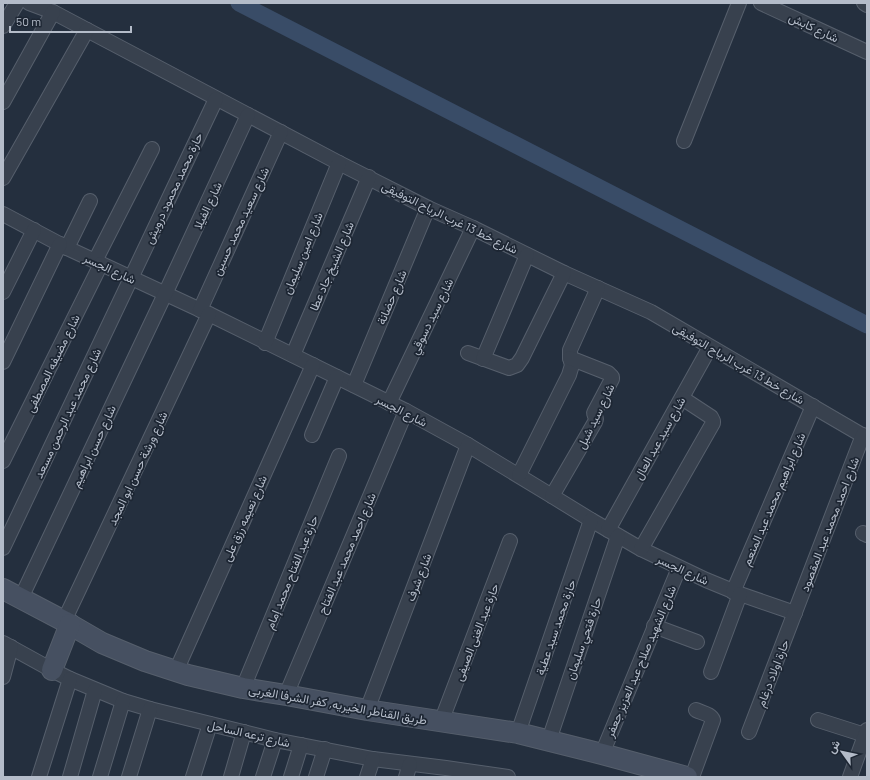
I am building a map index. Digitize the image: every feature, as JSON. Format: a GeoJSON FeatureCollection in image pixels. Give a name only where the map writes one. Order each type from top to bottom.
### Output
{"type":"FeatureCollection","features":[{"type":"Feature","properties":{"kind":"street"},"geometry":{"type":"LineString","coordinates":[[3,26],[17,3]]}},
{"type":"Feature","properties":{"kind":"street","name":"شارع خط 13 غرب الرياح التوفيقى"},"geometry":{"type":"LineString","coordinates":[[29,3],[53,12],[339,163],[428,208],[474,228],[527,255],[651,312],[865,437]]}},
{"type":"Feature","properties":{"kind":"street"},"geometry":{"type":"LineString","coordinates":[[684,141],[740,3]]}},
{"type":"Feature","properties":{"kind":"street","name":"شارع كابش"},"geometry":{"type":"LineString","coordinates":[[761,3],[867,52]]}},
{"type":"Feature","properties":{"kind":"street"},"geometry":{"type":"LineString","coordinates":[[3,102],[53,12]]}},
{"type":"Feature","properties":{"kind":"street"},"geometry":{"type":"LineString","coordinates":[[3,178],[86,30]]}},
{"type":"Feature","properties":{"kind":"street","name":"حارة محمد محمود درويش"},"geometry":{"type":"LineString","coordinates":[[131,278],[216,98]]}},
{"type":"Feature","properties":{"kind":"street","name":"شارع الفيلا"},"geometry":{"type":"LineString","coordinates":[[165,294],[248,115]]}},
{"type":"Feature","properties":{"kind":"street","name":"شارع سعيد محمد حسين"},"geometry":{"type":"LineString","coordinates":[[204,312],[281,132]]}},
{"type":"Feature","properties":{"kind":"street","name":"شارع مضيفه المصطفى"},"geometry":{"type":"LineString","coordinates":[[3,462],[152,149]]}},
{"type":"Feature","properties":{"kind":"street","name":"شارع امين سليمان"},"geometry":{"type":"LineString","coordinates":[[265,343],[339,163]]}},
{"type":"Feature","properties":{"kind":"street","name":"شارع الشيخ جاد عطا"},"geometry":{"type":"LineString","coordinates":[[293,356],[369,177]]}},
{"type":"Feature","properties":{"kind":"street"},"geometry":{"type":"LineString","coordinates":[[3,362],[63,246],[90,201]]}},
{"type":"Feature","properties":{"kind":"street","name":"شارع حضانة"},"geometry":{"type":"LineString","coordinates":[[354,385],[428,208]]}},
{"type":"Feature","properties":{"kind":"street","name":"شارع الجسر"},"geometry":{"type":"LineString","coordinates":[[3,214],[63,246],[204,312],[406,411],[468,445],[641,549],[679,568],[737,593],[795,613]]}},
{"type":"Feature","properties":{"kind":"street","name":"شارع سيد دسوقي"},"geometry":{"type":"LineString","coordinates":[[389,403],[474,228]]}},
{"type":"Feature","properties":{"kind":"street"},"geometry":{"type":"LineString","coordinates":[[3,292],[34,230]]}},
{"type":"Feature","properties":{"kind":"street"},"geometry":{"type":"LineString","coordinates":[[483,359],[527,255]]}},
{"type":"Feature","properties":{"kind":"street"},"geometry":{"type":"LineString","coordinates":[[468,353],[509,368],[517,365],[520,362],[564,272]]}},
{"type":"Feature","properties":{"kind":"street","name":"شارع محمد عبد الرحمن مسعد"},"geometry":{"type":"LineString","coordinates":[[3,548],[131,278]]}},
{"type":"Feature","properties":{"kind":"street"},"geometry":{"type":"LineString","coordinates":[[518,475],[569,375],[572,365],[570,350],[598,288]]}},
{"type":"Feature","properties":{"kind":"street","name":"شارع حسن ابراهيم"},"geometry":{"type":"LineString","coordinates":[[21,598],[165,294]]}},
{"type":"Feature","properties":{"kind":"street","name":"شارع ورشة حسن ابو المجد"},"geometry":{"type":"LineString","coordinates":[[67,623],[204,312]]}},
{"type":"Feature","properties":{"kind":"street","name":"شارع سيد عبد العال"},"geometry":{"type":"LineString","coordinates":[[613,533],[682,398],[710,347]]}},
{"type":"Feature","properties":{"kind":"street","name":"شارع سيد شبل"},"geometry":{"type":"LineString","coordinates":[[552,496],[595,422],[596,419],[594,413],[612,379],[608,373],[570,358]]}},
{"type":"Feature","properties":{"kind":"street","name":"شارع نعيمه رزق على"},"geometry":{"type":"LineString","coordinates":[[176,671],[312,365]]}},
{"type":"Feature","properties":{"kind":"street"},"geometry":{"type":"LineString","coordinates":[[312,435],[337,377]]}},
{"type":"Feature","properties":{"kind":"street"},"geometry":{"type":"LineString","coordinates":[[641,549],[713,423],[711,417],[682,398]]}},
{"type":"Feature","properties":{"kind":"street","name":"شارع ابراهيم محمد عبد المنعم"},"geometry":{"type":"LineString","coordinates":[[711,672],[737,593],[813,406]]}},
{"type":"Feature","properties":{"kind":"street","name":"شارع احمد محمد عبد الفتاح"},"geometry":{"type":"LineString","coordinates":[[286,695],[406,411]]}},
{"type":"Feature","properties":{"kind":"street","name":"شارع احمد محمد عبد المقصود"},"geometry":{"type":"LineString","coordinates":[[795,613],[865,437]]}},
{"type":"Feature","properties":{"kind":"street","name":"شارع شرف"},"geometry":{"type":"LineString","coordinates":[[367,710],[468,445]]}},
{"type":"Feature","properties":{"kind":"street","name":"حارة عبد الفتاح محمد إمام"},"geometry":{"type":"LineString","coordinates":[[243,688],[339,456]]}},
{"type":"Feature","properties":{"kind":"street","name":"حارة محمد سيد عطية"},"geometry":{"type":"LineString","coordinates":[[518,734],[591,520]]}},
{"type":"Feature","properties":{"kind":"street","name":"حارة فتحي سليمان"},"geometry":{"type":"LineString","coordinates":[[549,740],[613,533]]}},
{"type":"Feature","properties":{"kind":"street","name":"حارة عبد الغنى الصيفى"},"geometry":{"type":"LineString","coordinates":[[441,722],[510,541]]}},
{"type":"Feature","properties":{"kind":"street","name":"شارع الشهيد صلاح عبد العزيز جعفر"},"geometry":{"type":"LineString","coordinates":[[602,754],[679,568]]}},
{"type":"Feature","properties":{"kind":"street","name":"طريق القناطر الخيريه, كفر الشرفا الغربى"},"geometry":{"type":"LineString","coordinates":[[3,589],[102,643],[145,661],[188,675],[243,688],[549,740],[687,777]]}},
{"type":"Feature","properties":{"kind":"street","name":"حارة اولاد درغام"},"geometry":{"type":"LineString","coordinates":[[749,732],[795,613]]}},
{"type":"Feature","properties":{"kind":"street"},"geometry":{"type":"LineString","coordinates":[[52,670],[67,623]]}},
{"type":"Feature","properties":{"kind":"street"},"geometry":{"type":"LineString","coordinates":[[654,626],[698,642]]}},
{"type":"Feature","properties":{"kind":"street"},"geometry":{"type":"LineString","coordinates":[[3,677],[7,645]]}},
{"type":"Feature","properties":{"kind":"street","name":"شارع ترعه الساحل"},"geometry":{"type":"LineString","coordinates":[[7,645],[70,679],[122,701],[150,710],[275,740],[373,759],[408,770],[507,777]]}},
{"type":"Feature","properties":{"kind":"street"},"geometry":{"type":"LineString","coordinates":[[39,777],[70,679]]}},
{"type":"Feature","properties":{"kind":"street"},"geometry":{"type":"LineString","coordinates":[[70,777],[95,690]]}},
{"type":"Feature","properties":{"kind":"street"},"geometry":{"type":"LineString","coordinates":[[100,777],[122,701]]}},
{"type":"Feature","properties":{"kind":"street"},"geometry":{"type":"LineString","coordinates":[[129,777],[150,710]]}},
{"type":"Feature","properties":{"kind":"street"},"geometry":{"type":"LineString","coordinates":[[692,777],[713,720],[710,715],[696,710]]}},
{"type":"Feature","properties":{"kind":"street"},"geometry":{"type":"LineString","coordinates":[[818,720],[866,732],[850,777]]}},
{"type":"Feature","properties":{"kind":"street"},"geometry":{"type":"LineString","coordinates":[[194,777],[210,724]]}},
{"type":"Feature","properties":{"kind":"street"},"geometry":{"type":"LineString","coordinates":[[231,777],[244,732]]}},
{"type":"Feature","properties":{"kind":"street"},"geometry":{"type":"LineString","coordinates":[[263,777],[275,740]]}},
{"type":"Feature","properties":{"kind":"street"},"geometry":{"type":"LineString","coordinates":[[291,777],[301,745]]}},
{"type":"Feature","properties":{"kind":"street"},"geometry":{"type":"LineString","coordinates":[[316,777],[325,749]]}},
{"type":"Feature","properties":{"kind":"street"},"geometry":{"type":"LineString","coordinates":[[367,777],[373,759]]}},
{"type":"Feature","properties":{"kind":"waterway"},"geometry":{"type":"LineString","coordinates":[[239,3],[867,325]]}}]}
